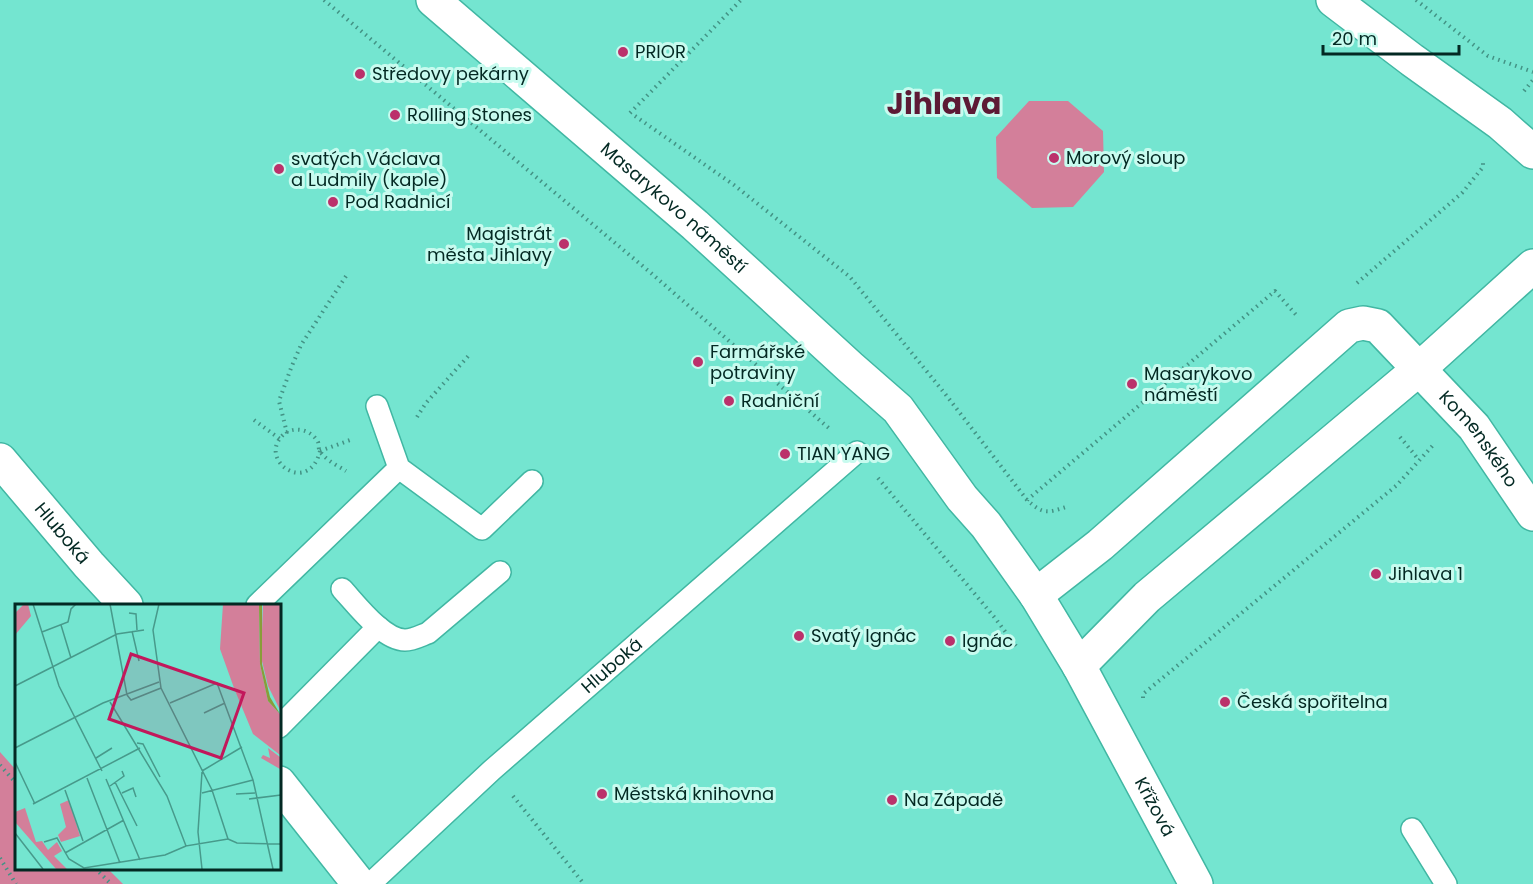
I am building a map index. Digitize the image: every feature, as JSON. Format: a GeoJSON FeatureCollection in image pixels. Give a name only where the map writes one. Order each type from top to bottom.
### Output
{"type":"FeatureCollection","features":[{"type":"Feature","properties":{"kind":"street","name":"Masarykovo náměstí"},"geometry":{"type":"LineString","coordinates":[[433,0],[696,225],[850,367],[898,408],[962,498],[986,525],[1036,595],[1079,666],[1113,730]]}},
{"type":"Feature","properties":{"kind":"street"},"geometry":{"type":"LineString","coordinates":[[1333,0],[1500,123],[1533,152]]}},
{"type":"Feature","properties":{"kind":"street"},"geometry":{"type":"LineString","coordinates":[[1079,666],[1147,597],[1419,369],[1533,266]]}},
{"type":"Feature","properties":{"kind":"street"},"geometry":{"type":"LineString","coordinates":[[1036,595],[1100,545],[1349,326],[1363,323],[1378,326],[1419,369]]}},
{"type":"Feature","properties":{"kind":"street","name":"Komenského"},"geometry":{"type":"LineString","coordinates":[[1419,369],[1474,427],[1533,514]]}},
{"type":"Feature","properties":{"kind":"street","name":"Hluboká"},"geometry":{"type":"LineString","coordinates":[[0,460],[125,604]]}},
{"type":"Feature","properties":{"kind":"street","name":"Křížová"},"geometry":{"type":"LineString","coordinates":[[1113,730],[1196,884]]}},
{"type":"Feature","properties":{"kind":"street"},"geometry":{"type":"LineString","coordinates":[[280,784],[359,884]]}},
{"type":"Feature","properties":{"kind":"lane"},"geometry":{"type":"LineString","coordinates":[[377,406],[399,468],[482,529],[531,481]]}},
{"type":"Feature","properties":{"kind":"lane","name":"Hluboká"},"geometry":{"type":"LineString","coordinates":[[370,884],[492,770],[857,452]]}},
{"type":"Feature","properties":{"kind":"lane"},"geometry":{"type":"LineString","coordinates":[[258,604],[399,468]]}},
{"type":"Feature","properties":{"kind":"lane"},"geometry":{"type":"LineString","coordinates":[[342,589],[378,627],[392,637],[403,640],[415,639],[428,633],[500,572]]}},
{"type":"Feature","properties":{"kind":"lane"},"geometry":{"type":"LineString","coordinates":[[280,726],[378,627]]}},
{"type":"Feature","properties":{"kind":"lane"},"geometry":{"type":"LineString","coordinates":[[1412,829],[1446,884]]}},
{"type":"Feature","properties":{"kind":"path"},"geometry":{"type":"LineString","coordinates":[[324,0],[642,265],[857,452],[996,618],[1022,654]]}},
{"type":"Feature","properties":{"kind":"path"},"geometry":{"type":"LineString","coordinates":[[741,0],[630,112],[734,185],[850,277],[946,395],[1027,500],[1040,511],[1049,512],[1069,506]]}},
{"type":"Feature","properties":{"kind":"path"},"geometry":{"type":"LineString","coordinates":[[1416,0],[1488,56],[1533,72]]}},
{"type":"Feature","properties":{"kind":"path"},"geometry":{"type":"LineString","coordinates":[[1350,289],[1462,193],[1483,167],[1484,143],[1533,80]]}},
{"type":"Feature","properties":{"kind":"path"},"geometry":{"type":"LineString","coordinates":[[287,433],[279,401],[291,368],[301,345],[346,276]]}},
{"type":"Feature","properties":{"kind":"path"},"geometry":{"type":"LineString","coordinates":[[1027,500],[1275,291],[1299,317]]}},
{"type":"Feature","properties":{"kind":"path"},"geometry":{"type":"LineString","coordinates":[[414,422],[426,403],[471,353]]}},
{"type":"Feature","properties":{"kind":"path"},"geometry":{"type":"LineString","coordinates":[[254,420],[280,439]]}},
{"type":"Feature","properties":{"kind":"path"},"geometry":{"type":"LineString","coordinates":[[300,429],[310,433],[317,441],[320,451],[311,469],[301,473],[290,472],[281,466],[276,457],[276,446],[287,433],[300,429]]}},
{"type":"Feature","properties":{"kind":"path"},"geometry":{"type":"LineString","coordinates":[[1141,706],[1143,694],[1397,485],[1419,460]]}},
{"type":"Feature","properties":{"kind":"path"},"geometry":{"type":"LineString","coordinates":[[0,765],[15,782]]}},
{"type":"Feature","properties":{"kind":"path"},"geometry":{"type":"LineString","coordinates":[[492,770],[584,884]]}},
{"type":"Feature","properties":{"kind":"path"},"geometry":{"type":"LineString","coordinates":[[0,858],[16,884]]}},
{"type":"Feature","properties":{"kind":"path"},"geometry":{"type":"LineString","coordinates":[[97,869],[111,884]]}},
{"type":"Feature","properties":{"kind":"shaded area"},"geometry":{"type":"Polygon","coordinates":[[[1029,101],[1068,101],[1103,131],[1104,172],[1073,207],[1032,208],[997,178],[996,137],[1029,101]]]}},
{"type":"Feature","properties":{"kind":"shaded area"},"geometry":{"type":"Polygon","coordinates":[[[0,752],[15,769],[15,869],[108,869],[123,884],[0,884],[0,752]]]}},
{"type":"Feature","properties":{"kind":"place","name":"PRIOR"},"geometry":{"type":"Point","coordinates":[623,52]}},
{"type":"Feature","properties":{"kind":"place","name":"Středovy pekárny"},"geometry":{"type":"Point","coordinates":[360,74]}},
{"type":"Feature","properties":{"kind":"place","name":"Rolling Stones"},"geometry":{"type":"Point","coordinates":[395,115]}},
{"type":"Feature","properties":{"kind":"place","name":"Morový sloup"},"geometry":{"type":"Point","coordinates":[1054,158]}},
{"type":"Feature","properties":{"kind":"place","name":"svatých Václava a Ludmily (kaple)"},"geometry":{"type":"Point","coordinates":[279,169]}},
{"type":"Feature","properties":{"kind":"place","name":"Pod Radnicí"},"geometry":{"type":"Point","coordinates":[333,202]}},
{"type":"Feature","properties":{"kind":"place","name":"Magistrát města Jihlavy"},"geometry":{"type":"Point","coordinates":[564,244]}},
{"type":"Feature","properties":{"kind":"place","name":"Farmářské potraviny"},"geometry":{"type":"Point","coordinates":[698,362]}},
{"type":"Feature","properties":{"kind":"place","name":"Masarykovo náměstí"},"geometry":{"type":"Point","coordinates":[1132,384]}},
{"type":"Feature","properties":{"kind":"place","name":"Radniční"},"geometry":{"type":"Point","coordinates":[729,401]}},
{"type":"Feature","properties":{"kind":"place","name":"TIAN YANG"},"geometry":{"type":"Point","coordinates":[785,454]}},
{"type":"Feature","properties":{"kind":"place","name":"Jihlava 1"},"geometry":{"type":"Point","coordinates":[1376,574]}},
{"type":"Feature","properties":{"kind":"place","name":"Svatý Ignác"},"geometry":{"type":"Point","coordinates":[799,636]}},
{"type":"Feature","properties":{"kind":"place","name":"Ignác"},"geometry":{"type":"Point","coordinates":[950,641]}},
{"type":"Feature","properties":{"kind":"place","name":"Česká spořitelna"},"geometry":{"type":"Point","coordinates":[1225,702]}},
{"type":"Feature","properties":{"kind":"place","name":"Městská knihovna"},"geometry":{"type":"Point","coordinates":[602,794]}},
{"type":"Feature","properties":{"kind":"place","name":"Na Západě"},"geometry":{"type":"Point","coordinates":[892,800]}},
{"type":"Feature","properties":{"kind":"district","name":"Jihlava"},"geometry":{"type":"Point","coordinates":[944,104]}}]}
